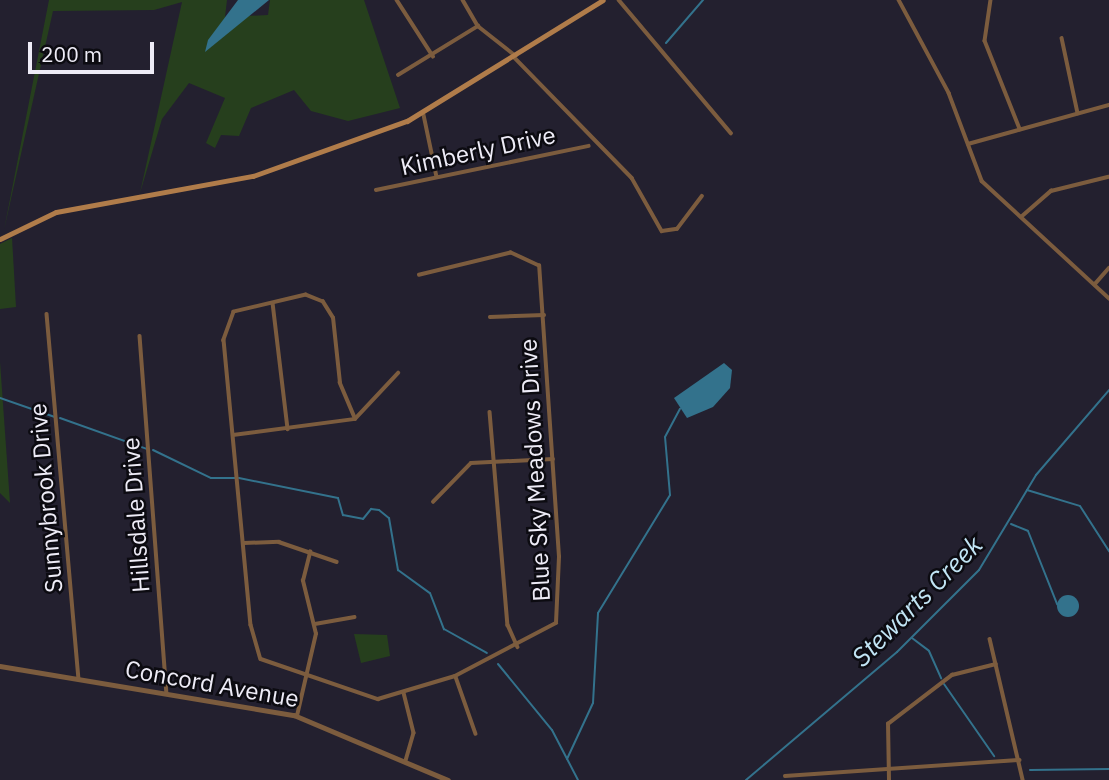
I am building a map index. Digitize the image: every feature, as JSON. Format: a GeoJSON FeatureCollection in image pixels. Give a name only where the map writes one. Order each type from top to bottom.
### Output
{"type":"FeatureCollection","features":[{"type":"Feature","properties":{"kind":"main road"},"geometry":{"type":"LineString","coordinates":[[0,239],[68,209],[253,176],[424,115],[603,0]]}},
{"type":"Feature","properties":{"kind":"street"},"geometry":{"type":"LineString","coordinates":[[397,0],[433,56]]}},
{"type":"Feature","properties":{"kind":"street"},"geometry":{"type":"LineString","coordinates":[[463,0],[478,26],[515,57],[632,178],[662,231],[677,229],[702,196]]}},
{"type":"Feature","properties":{"kind":"street"},"geometry":{"type":"LineString","coordinates":[[619,0],[731,132]]}},
{"type":"Feature","properties":{"kind":"street"},"geometry":{"type":"LineString","coordinates":[[899,0],[949,93],[982,181],[1109,298]]}},
{"type":"Feature","properties":{"kind":"street"},"geometry":{"type":"LineString","coordinates":[[991,0],[985,41],[1020,129]]}},
{"type":"Feature","properties":{"kind":"street"},"geometry":{"type":"LineString","coordinates":[[398,75],[478,26]]}},
{"type":"Feature","properties":{"kind":"street"},"geometry":{"type":"LineString","coordinates":[[1062,38],[1078,113]]}},
{"type":"Feature","properties":{"kind":"street"},"geometry":{"type":"LineString","coordinates":[[968,144],[1109,105]]}},
{"type":"Feature","properties":{"kind":"street"},"geometry":{"type":"LineString","coordinates":[[424,115],[437,177]]}},
{"type":"Feature","properties":{"kind":"street","name":"Kimberly Drive"},"geometry":{"type":"LineString","coordinates":[[376,190],[587,146]]}},
{"type":"Feature","properties":{"kind":"street"},"geometry":{"type":"LineString","coordinates":[[1021,217],[1052,191],[1108,177]]}},
{"type":"Feature","properties":{"kind":"street","name":"Blue Sky Meadows Drive"},"geometry":{"type":"LineString","coordinates":[[355,419],[340,383],[330,309],[306,295],[234,313],[224,330],[256,652],[269,664],[307,672],[378,699],[455,676],[518,647],[559,615],[553,459],[539,266],[521,253],[420,275]]}},
{"type":"Feature","properties":{"kind":"street"},"geometry":{"type":"LineString","coordinates":[[1094,284],[1109,268]]}},
{"type":"Feature","properties":{"kind":"street"},"geometry":{"type":"LineString","coordinates":[[273,302],[288,429]]}},
{"type":"Feature","properties":{"kind":"street","name":"Sunnybrook Drive"},"geometry":{"type":"LineString","coordinates":[[47,314],[79,678]]}},
{"type":"Feature","properties":{"kind":"street"},"geometry":{"type":"LineString","coordinates":[[490,317],[544,314]]}},
{"type":"Feature","properties":{"kind":"street","name":"Hillsdale Drive"},"geometry":{"type":"LineString","coordinates":[[140,336],[167,692]]}},
{"type":"Feature","properties":{"kind":"street"},"geometry":{"type":"LineString","coordinates":[[233,435],[355,419],[398,373]]}},
{"type":"Feature","properties":{"kind":"street"},"geometry":{"type":"LineString","coordinates":[[490,412],[498,461],[508,625],[518,647]]}},
{"type":"Feature","properties":{"kind":"street"},"geometry":{"type":"LineString","coordinates":[[433,502],[461,469],[498,461],[553,459]]}},
{"type":"Feature","properties":{"kind":"street"},"geometry":{"type":"LineString","coordinates":[[244,542],[271,540],[337,562]]}},
{"type":"Feature","properties":{"kind":"street"},"geometry":{"type":"LineString","coordinates":[[297,716],[315,624],[303,581],[310,552]]}},
{"type":"Feature","properties":{"kind":"street"},"geometry":{"type":"LineString","coordinates":[[315,624],[354,617]]}},
{"type":"Feature","properties":{"kind":"street"},"geometry":{"type":"LineString","coordinates":[[990,639],[1023,780]]}},
{"type":"Feature","properties":{"kind":"street"},"geometry":{"type":"LineString","coordinates":[[889,780],[887,727],[896,716],[952,675],[996,664]]}},
{"type":"Feature","properties":{"kind":"street","name":"Concord Avenue"},"geometry":{"type":"LineString","coordinates":[[0,666],[297,716],[448,780]]}},
{"type":"Feature","properties":{"kind":"street"},"geometry":{"type":"LineString","coordinates":[[455,676],[476,734]]}},
{"type":"Feature","properties":{"kind":"street"},"geometry":{"type":"LineString","coordinates":[[404,693],[414,733],[406,761]]}},
{"type":"Feature","properties":{"kind":"street"},"geometry":{"type":"LineString","coordinates":[[785,776],[1018,760]]}},
{"type":"Feature","properties":{"kind":"green space"},"geometry":{"type":"Polygon","coordinates":[[[49,0],[227,0],[225,17],[268,15],[270,0],[364,0],[400,108],[348,121],[311,111],[294,90],[251,108],[239,136],[221,135],[215,148],[206,143],[225,98],[189,83],[162,119],[140,193],[182,2],[154,10],[53,11],[4,230],[49,0]]]}},
{"type":"Feature","properties":{"kind":"green space"},"geometry":{"type":"Polygon","coordinates":[[[12,238],[16,307],[0,309],[0,244],[12,238]]]}},
{"type":"Feature","properties":{"kind":"green space"},"geometry":{"type":"Polygon","coordinates":[[[0,362],[10,503],[0,493],[0,362]]]}},
{"type":"Feature","properties":{"kind":"green space"},"geometry":{"type":"Polygon","coordinates":[[[354,634],[387,635],[390,656],[361,663],[354,634]]]}},
{"type":"Feature","properties":{"kind":"water"},"geometry":{"type":"Polygon","coordinates":[[[238,0],[269,0],[205,52],[208,40],[238,0]]]}},
{"type":"Feature","properties":{"kind":"water"},"geometry":{"type":"Polygon","coordinates":[[[724,363],[732,370],[730,388],[713,407],[687,418],[674,398],[724,363]]]}},
{"type":"Feature","properties":{"kind":"water"},"geometry":{"type":"Polygon","coordinates":[[[1068,595],[1078,602],[1079,606],[1072,616],[1068,617],[1058,610],[1057,606],[1064,596],[1068,595]]]}},
{"type":"Feature","properties":{"kind":"waterway"},"geometry":{"type":"LineString","coordinates":[[666,43],[703,0]]}},
{"type":"Feature","properties":{"kind":"waterway","name":"Stewarts Creek"},"geometry":{"type":"LineString","coordinates":[[746,780],[897,652],[979,570],[1036,475],[1109,390]]}},
{"type":"Feature","properties":{"kind":"waterway"},"geometry":{"type":"LineString","coordinates":[[0,398],[55,417]]}},
{"type":"Feature","properties":{"kind":"waterway"},"geometry":{"type":"LineString","coordinates":[[567,759],[593,703],[598,613],[670,495],[665,437],[680,409]]}},
{"type":"Feature","properties":{"kind":"waterway"},"geometry":{"type":"LineString","coordinates":[[60,418],[147,449]]}},
{"type":"Feature","properties":{"kind":"waterway"},"geometry":{"type":"LineString","coordinates":[[153,450],[211,478],[235,478]]}},
{"type":"Feature","properties":{"kind":"waterway"},"geometry":{"type":"LineString","coordinates":[[239,478],[338,498],[343,515],[363,519],[371,509],[379,510],[389,518],[398,570],[430,593],[444,629],[487,653]]}},
{"type":"Feature","properties":{"kind":"waterway"},"geometry":{"type":"LineString","coordinates":[[1027,490],[1080,506],[1109,551]]}},
{"type":"Feature","properties":{"kind":"waterway"},"geometry":{"type":"LineString","coordinates":[[1011,524],[1028,531],[1057,604]]}},
{"type":"Feature","properties":{"kind":"waterway"},"geometry":{"type":"LineString","coordinates":[[912,638],[929,651],[941,678]]}},
{"type":"Feature","properties":{"kind":"waterway"},"geometry":{"type":"LineString","coordinates":[[498,664],[552,730],[578,780]]}},
{"type":"Feature","properties":{"kind":"waterway"},"geometry":{"type":"LineString","coordinates":[[944,684],[994,756]]}},
{"type":"Feature","properties":{"kind":"waterway"},"geometry":{"type":"LineString","coordinates":[[1030,770],[1109,769]]}}]}
